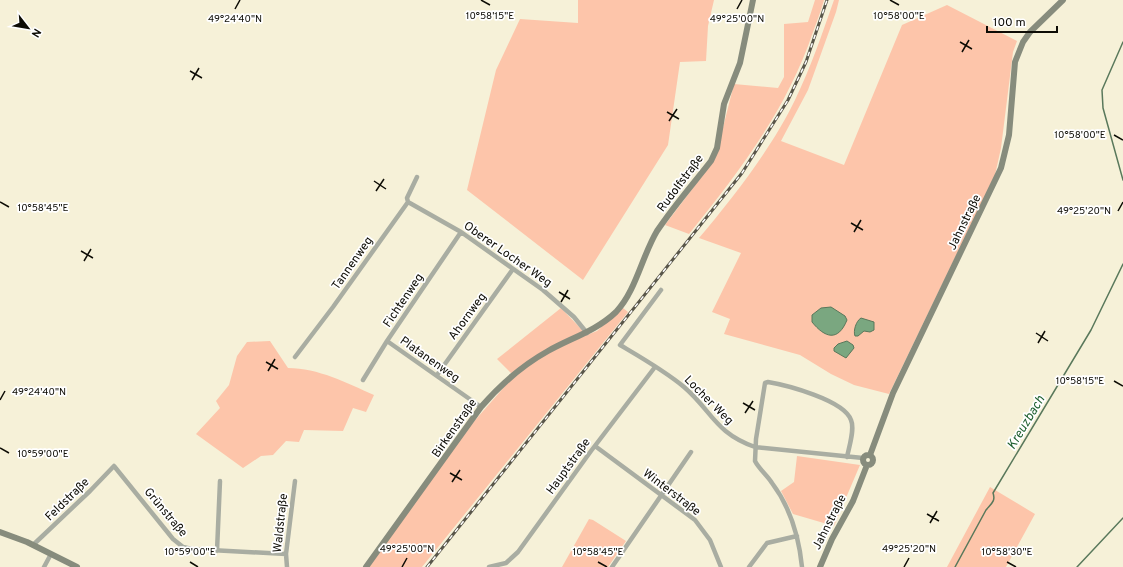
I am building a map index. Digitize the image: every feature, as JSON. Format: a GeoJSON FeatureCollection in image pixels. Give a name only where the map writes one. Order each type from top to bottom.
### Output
{"type":"FeatureCollection","features":[{"type":"Feature","properties":{"kind":"street","name":"Rudolfstraße"},"geometry":{"type":"LineString","coordinates":[[587,333],[616,312],[625,300],[644,255],[658,231],[711,161],[717,148],[724,104],[740,62],[753,0]]}},
{"type":"Feature","properties":{"kind":"street","name":"Jahnstraße"},"geometry":{"type":"LineString","coordinates":[[820,567],[832,539],[853,501],[867,465],[873,462],[870,455],[893,393],[1001,168],[1009,135],[1015,62],[1023,42],[1030,32],[1063,0]]}},
{"type":"Feature","properties":{"kind":"street","name":"Tannenweg"},"geometry":{"type":"LineString","coordinates":[[295,357],[333,307],[408,202],[407,198],[417,178]]}},
{"type":"Feature","properties":{"kind":"street","name":"Oberer Locher Weg"},"geometry":{"type":"LineString","coordinates":[[408,202],[461,232],[554,299],[578,322],[587,333]]}},
{"type":"Feature","properties":{"kind":"street","name":"Fichtenweg"},"geometry":{"type":"LineString","coordinates":[[363,380],[461,232]]}},
{"type":"Feature","properties":{"kind":"street","name":"Ahornweg"},"geometry":{"type":"LineString","coordinates":[[437,375],[513,269]]}},
{"type":"Feature","properties":{"kind":"street","name":"Locher Weg"},"geometry":{"type":"LineString","coordinates":[[661,290],[620,345],[655,367],[689,392],[724,431],[740,441],[755,447],[863,458]]}},
{"type":"Feature","properties":{"kind":"street","name":"Birkenstraße"},"geometry":{"type":"LineString","coordinates":[[366,567],[481,407],[508,378],[523,366],[548,351],[587,333]]}},
{"type":"Feature","properties":{"kind":"street","name":"Platanenweg"},"geometry":{"type":"LineString","coordinates":[[387,342],[437,375],[481,407]]}},
{"type":"Feature","properties":{"kind":"street","name":"Hauptstraße"},"geometry":{"type":"LineString","coordinates":[[490,567],[507,565],[518,552],[595,446],[655,367]]}},
{"type":"Feature","properties":{"kind":"street"},"geometry":{"type":"LineString","coordinates":[[802,567],[793,521],[773,483],[756,464],[754,456],[764,386],[768,382],[796,387],[813,394],[840,409],[849,416],[852,423],[847,457]]}},
{"type":"Feature","properties":{"kind":"street","name":"Winterstraße"},"geometry":{"type":"LineString","coordinates":[[595,446],[686,512],[704,530],[715,550],[721,567]]}},
{"type":"Feature","properties":{"kind":"street"},"geometry":{"type":"LineString","coordinates":[[612,567],[691,452]]}},
{"type":"Feature","properties":{"kind":"street"},"geometry":{"type":"LineString","coordinates":[[867,465],[863,461],[863,458],[870,455]]}},
{"type":"Feature","properties":{"kind":"street","name":"Feldstraße"},"geometry":{"type":"LineString","coordinates":[[33,545],[114,466]]}},
{"type":"Feature","properties":{"kind":"street","name":"Grünstraße"},"geometry":{"type":"LineString","coordinates":[[114,466],[178,544],[192,549],[286,554]]}},
{"type":"Feature","properties":{"kind":"street"},"geometry":{"type":"LineString","coordinates":[[217,551],[220,481]]}},
{"type":"Feature","properties":{"kind":"street","name":"Waldstraße"},"geometry":{"type":"LineString","coordinates":[[287,567],[286,554],[295,481]]}},
{"type":"Feature","properties":{"kind":"street"},"geometry":{"type":"LineString","coordinates":[[0,532],[33,545],[77,567]]}},
{"type":"Feature","properties":{"kind":"street"},"geometry":{"type":"LineString","coordinates":[[749,567],[768,543],[797,536]]}},
{"type":"Feature","properties":{"kind":"street"},"geometry":{"type":"LineString","coordinates":[[44,567],[51,554]]}},
{"type":"Feature","properties":{"kind":"shaded area"},"geometry":{"type":"Polygon","coordinates":[[[578,0],[714,0],[708,26],[706,61],[680,62],[668,145],[583,280],[467,190],[496,70],[520,19],[578,23],[578,0]]]}},
{"type":"Feature","properties":{"kind":"shaded area"},"geometry":{"type":"Polygon","coordinates":[[[815,0],[824,0],[802,60],[776,113],[744,163],[689,234],[665,225],[715,159],[734,84],[778,88],[784,77],[784,24],[808,22],[815,0]]]}},
{"type":"Feature","properties":{"kind":"shaded area"},"geometry":{"type":"Polygon","coordinates":[[[834,0],[839,0],[836,12],[808,90],[781,141],[844,165],[902,25],[947,5],[1017,41],[1013,52],[1001,148],[995,175],[889,394],[854,385],[831,374],[800,355],[724,334],[730,319],[712,312],[741,253],[699,238],[752,171],[776,135],[795,100],[806,75],[834,0]]]}},
{"type":"Feature","properties":{"kind":"shaded area"},"geometry":{"type":"Polygon","coordinates":[[[831,307],[845,316],[847,320],[840,332],[835,335],[822,332],[812,322],[812,315],[821,308],[831,307]]]}},
{"type":"Feature","properties":{"kind":"shaded area"},"geometry":{"type":"Polygon","coordinates":[[[561,308],[587,335],[597,331],[623,308],[628,312],[422,567],[366,567],[470,426],[514,376],[497,359],[561,308]]]}},
{"type":"Feature","properties":{"kind":"shaded area"},"geometry":{"type":"Polygon","coordinates":[[[861,318],[874,322],[874,330],[870,332],[864,331],[858,336],[855,336],[855,326],[861,318]]]}},
{"type":"Feature","properties":{"kind":"shaded area"},"geometry":{"type":"Polygon","coordinates":[[[270,341],[288,368],[321,373],[374,395],[366,412],[353,408],[343,431],[304,430],[299,442],[286,441],[273,455],[261,456],[243,468],[196,434],[220,408],[216,401],[229,385],[237,356],[247,342],[270,341]]]}},
{"type":"Feature","properties":{"kind":"shaded area"},"geometry":{"type":"Polygon","coordinates":[[[847,341],[853,345],[854,348],[846,358],[834,351],[834,348],[838,344],[847,341]]]}},
{"type":"Feature","properties":{"kind":"shaded area"},"geometry":{"type":"Polygon","coordinates":[[[797,456],[860,465],[834,526],[793,514],[781,491],[794,482],[797,456]]]}},
{"type":"Feature","properties":{"kind":"shaded area"},"geometry":{"type":"Polygon","coordinates":[[[990,487],[1035,514],[1006,567],[947,567],[990,487]]]}},
{"type":"Feature","properties":{"kind":"shaded area"},"geometry":{"type":"Polygon","coordinates":[[[589,519],[626,541],[608,567],[562,567],[589,519]]]}},
{"type":"Feature","properties":{"kind":"waterway","name":"Kreuzbach"},"geometry":{"type":"LineString","coordinates":[[1123,42],[1102,90],[1103,108],[1123,180]]}},
{"type":"Feature","properties":{"kind":"waterway","name":"Kreuzbach"},"geometry":{"type":"LineString","coordinates":[[955,567],[986,510],[992,502],[994,498],[993,493],[1091,330],[1123,264]]}},
{"type":"Feature","properties":{"kind":"waterway"},"geometry":{"type":"LineString","coordinates":[[1077,567],[1123,518]]}},
{"type":"Feature","properties":{"kind":"railway"},"geometry":{"type":"LineString","coordinates":[[427,567],[742,173],[788,100],[806,62],[827,0]]}}]}
